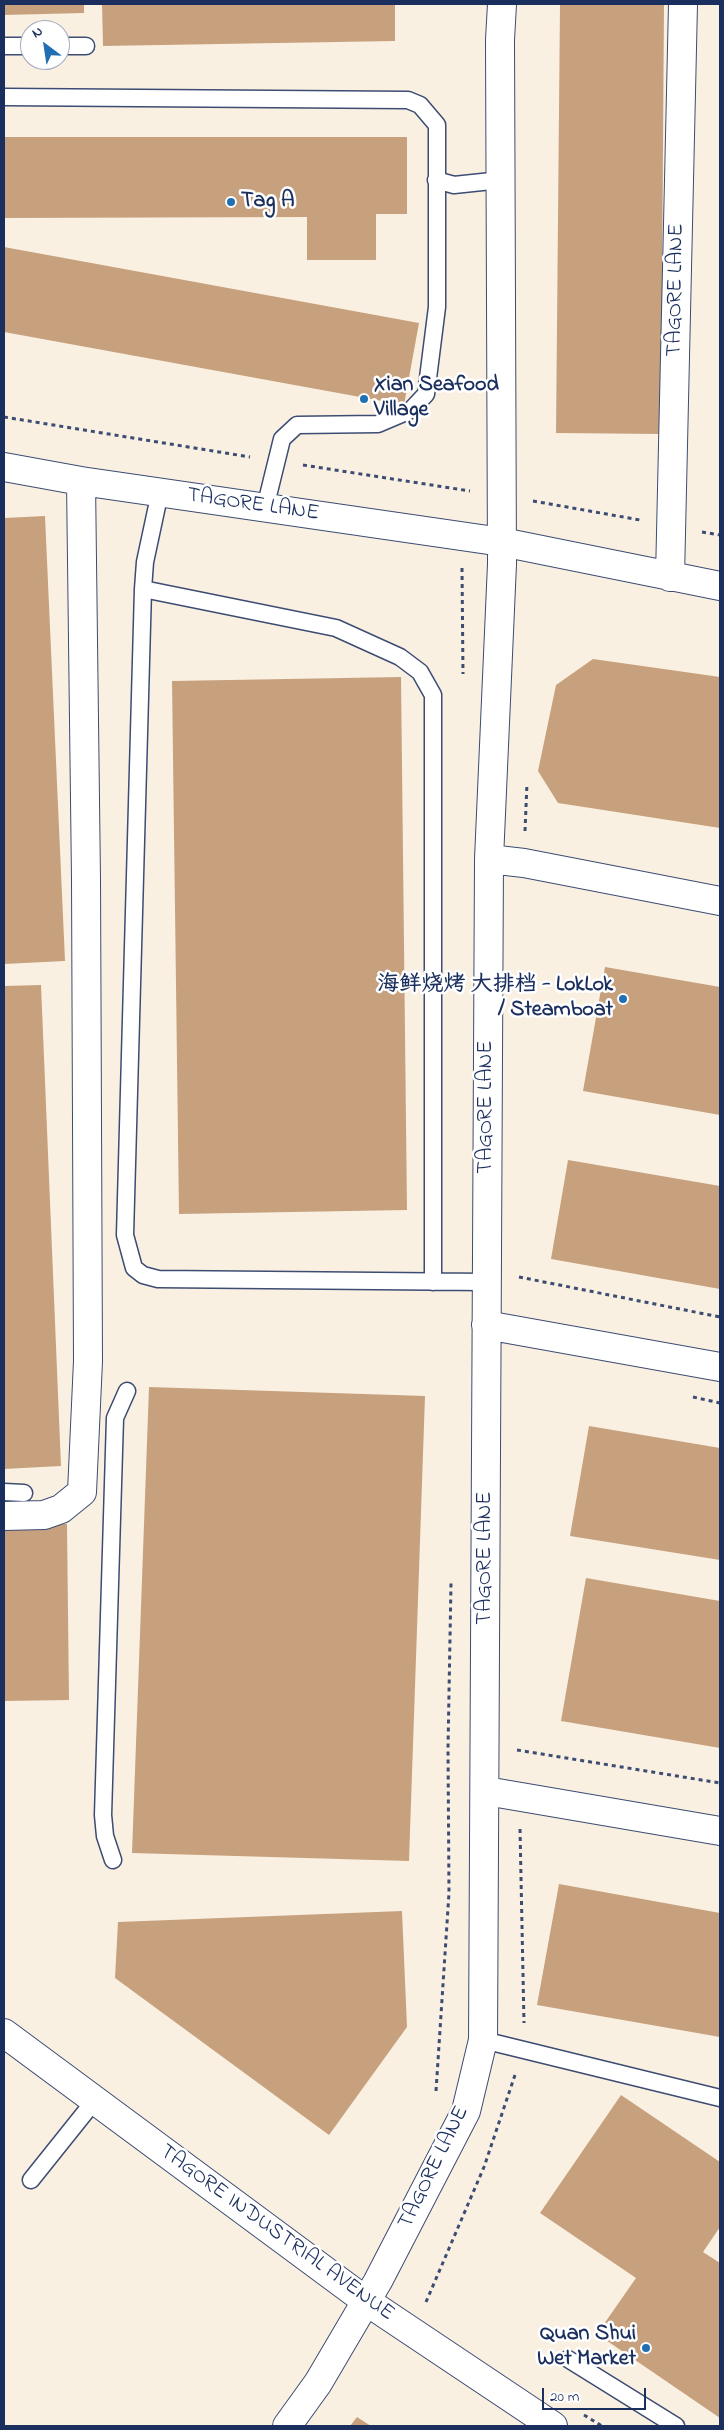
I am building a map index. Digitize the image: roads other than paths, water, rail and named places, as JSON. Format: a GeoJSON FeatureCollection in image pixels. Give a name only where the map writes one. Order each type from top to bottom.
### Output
{"type":"FeatureCollection","features":[{"type":"Feature","properties":{"kind":"street","name":"TAGORE LANE"},"geometry":{"type":"LineString","coordinates":[[287,2426],[318,2383],[366,2301],[466,2111],[483,2040],[486,1791],[486,1325],[499,1279],[489,858],[502,542],[500,40],[502,4]]}},
{"type":"Feature","properties":{"kind":"street","name":"TAGORE LANE"},"geometry":{"type":"LineString","coordinates":[[670,577],[683,4]]}},
{"type":"Feature","properties":{"kind":"street","name":"TAGORE LANE"},"geometry":{"type":"LineString","coordinates":[[4,467],[82,481],[502,542],[720,586]]}},
{"type":"Feature","properties":{"kind":"street"},"geometry":{"type":"LineString","coordinates":[[4,1516],[44,1515],[61,1509],[82,1492],[88,1351],[82,481]]}},
{"type":"Feature","properties":{"kind":"street"},"geometry":{"type":"LineString","coordinates":[[489,858],[720,900]]}},
{"type":"Feature","properties":{"kind":"street"},"geometry":{"type":"LineString","coordinates":[[486,1325],[720,1368]]}},
{"type":"Feature","properties":{"kind":"street"},"geometry":{"type":"LineString","coordinates":[[486,1791],[720,1831]]}},
{"type":"Feature","properties":{"kind":"street","name":"TAGORE INDUSTRIAL AVENUE"},"geometry":{"type":"LineString","coordinates":[[4,2034],[95,2100],[175,2162],[366,2301],[553,2426]]}},
{"type":"Feature","properties":{"kind":"lane"},"geometry":{"type":"LineString","coordinates":[[4,46],[20,46]]}},
{"type":"Feature","properties":{"kind":"lane"},"geometry":{"type":"LineString","coordinates":[[70,46],[86,46]]}},
{"type":"Feature","properties":{"kind":"lane"},"geometry":{"type":"LineString","coordinates":[[4,97],[408,100],[420,105],[437,125],[437,307],[426,394],[411,410],[378,424],[297,424],[282,439],[265,508]]}},
{"type":"Feature","properties":{"kind":"lane"},"geometry":{"type":"LineString","coordinates":[[436,180],[454,185],[501,180]]}},
{"type":"Feature","properties":{"kind":"lane"},"geometry":{"type":"LineString","coordinates":[[160,492],[145,562],[143,589],[124,1235],[134,1268],[143,1275],[158,1279],[432,1282],[499,1279]]}},
{"type":"Feature","properties":{"kind":"lane"},"geometry":{"type":"LineString","coordinates":[[143,589],[336,628],[400,657],[420,672],[433,695],[432,1282]]}},
{"type":"Feature","properties":{"kind":"lane"},"geometry":{"type":"LineString","coordinates":[[113,1860],[105,1836],[104,1785],[115,1418],[127,1391]]}},
{"type":"Feature","properties":{"kind":"lane"},"geometry":{"type":"LineString","coordinates":[[4,1492],[24,1493]]}},
{"type":"Feature","properties":{"kind":"lane"},"geometry":{"type":"LineString","coordinates":[[483,2040],[720,2098]]}},
{"type":"Feature","properties":{"kind":"lane"},"geometry":{"type":"LineString","coordinates":[[31,2180],[95,2100]]}},
{"type":"Feature","properties":{"kind":"lane"},"geometry":{"type":"LineString","coordinates":[[568,2359],[676,2426]]}},
{"type":"Feature","properties":{"kind":"place","name":"Tag A"},"geometry":{"type":"Point","coordinates":[231,202]}},
{"type":"Feature","properties":{"kind":"place","name":"Xian Seafood Village"},"geometry":{"type":"Point","coordinates":[364,399]}},
{"type":"Feature","properties":{"kind":"place","name":"海鲜烧烤 大排档 - LokLok / Steamboat"},"geometry":{"type":"Point","coordinates":[623,999]}},
{"type":"Feature","properties":{"kind":"place","name":"Quan Shui Wet Market"},"geometry":{"type":"Point","coordinates":[646,2348]}}]}
